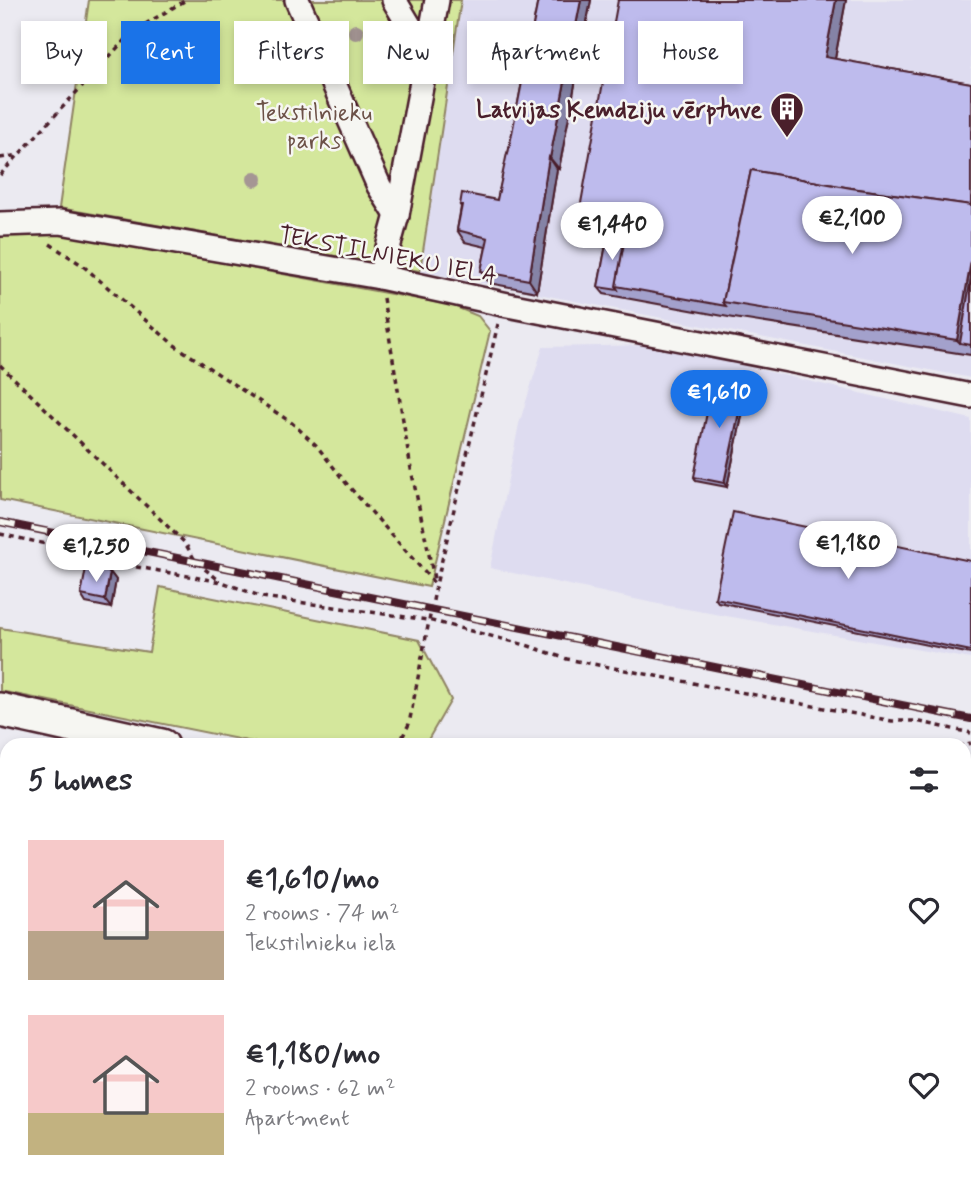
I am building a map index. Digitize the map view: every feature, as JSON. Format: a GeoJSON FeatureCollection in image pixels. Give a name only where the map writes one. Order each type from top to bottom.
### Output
{"type":"FeatureCollection","features":[{"type":"Feature","properties":{"kind":"main road"},"geometry":{"type":"LineString","coordinates":[[0,710],[126,738]]}},
{"type":"Feature","properties":{"kind":"street"},"geometry":{"type":"LineString","coordinates":[[297,0],[379,186],[397,215]]}},
{"type":"Feature","properties":{"kind":"street"},"geometry":{"type":"LineString","coordinates":[[394,0],[407,21]]}},
{"type":"Feature","properties":{"kind":"street"},"geometry":{"type":"LineString","coordinates":[[434,21],[437,0]]}},
{"type":"Feature","properties":{"kind":"street"},"geometry":{"type":"LineString","coordinates":[[380,277],[397,215],[422,84]]}},
{"type":"Feature","properties":{"kind":"street","name":"TEKSTILNIEKU IELA"},"geometry":{"type":"LineString","coordinates":[[0,224],[60,222],[380,277],[503,304],[971,396]]}},
{"type":"Feature","properties":{"kind":"path"},"geometry":{"type":"LineString","coordinates":[[0,175],[132,32],[186,0]]}},
{"type":"Feature","properties":{"kind":"path"},"geometry":{"type":"LineString","coordinates":[[0,158],[20,154]]}},
{"type":"Feature","properties":{"kind":"path"},"geometry":{"type":"LineString","coordinates":[[49,244],[82,265],[173,344],[292,423],[316,445],[436,585]]}},
{"type":"Feature","properties":{"kind":"path"},"geometry":{"type":"LineString","coordinates":[[380,277],[411,469],[436,585]]}},
{"type":"Feature","properties":{"kind":"path"},"geometry":{"type":"LineString","coordinates":[[402,738],[409,724],[428,620],[503,304]]}},
{"type":"Feature","properties":{"kind":"path"},"geometry":{"type":"LineString","coordinates":[[0,365],[185,543],[196,562],[222,582]]}},
{"type":"Feature","properties":{"kind":"path"},"geometry":{"type":"LineString","coordinates":[[0,534],[137,567],[222,582],[262,597],[428,620],[526,645],[566,659],[892,721],[916,721],[971,733]]}},
{"type":"Feature","properties":{"kind":"shaded area"},"geometry":{"type":"Polygon","coordinates":[[[461,0],[971,0],[971,378],[420,271],[448,84],[453,84],[453,53],[461,0]]]}},
{"type":"Feature","properties":{"kind":"shaded area"},"geometry":{"type":"Polygon","coordinates":[[[655,345],[971,419],[971,659],[658,604],[490,568],[519,424],[543,347],[655,345]]]}},
{"type":"Feature","properties":{"kind":"green space","name":"Tekstilnieku parks"},"geometry":{"type":"Polygon","coordinates":[[[89,0],[461,0],[453,53],[453,21],[363,21],[363,84],[448,84],[420,271],[59,208],[77,84],[107,84],[107,21],[86,21],[89,0]]]}},
{"type":"Feature","properties":{"kind":"green space"},"geometry":{"type":"Polygon","coordinates":[[[0,231],[76,236],[451,305],[478,316],[490,331],[429,587],[0,500],[0,231]]]}},
{"type":"Feature","properties":{"kind":"green space"},"geometry":{"type":"Polygon","coordinates":[[[160,587],[419,640],[451,700],[429,738],[233,738],[0,691],[0,628],[149,652],[160,587]]]}},
{"type":"Feature","properties":{"kind":"building"},"geometry":{"type":"Polygon","coordinates":[[[538,0],[581,0],[577,21],[534,21],[538,0]]]}},
{"type":"Feature","properties":{"kind":"building","name":"Latvijas Ķemdziju vērptuve"},"geometry":{"type":"Polygon","coordinates":[[[618,0],[836,0],[825,57],[971,83],[971,205],[751,170],[723,302],[726,306],[616,286],[625,233],[577,225],[603,84],[624,84],[624,21],[614,21],[618,0]]]}},
{"type":"Feature","properties":{"kind":"building"},"geometry":{"type":"Polygon","coordinates":[[[522,84],[565,84],[549,157],[529,280],[481,271],[488,238],[457,230],[462,193],[497,200],[522,84]]]}},
{"type":"Feature","properties":{"kind":"building"},"geometry":{"type":"Polygon","coordinates":[[[751,170],[971,205],[971,261],[957,340],[723,302],[751,170]]]}},
{"type":"Feature","properties":{"kind":"building"},"geometry":{"type":"Polygon","coordinates":[[[608,234],[625,237],[616,286],[618,290],[598,287],[608,234]]]}},
{"type":"Feature","properties":{"kind":"building"},"geometry":{"type":"Polygon","coordinates":[[[971,278],[971,345],[960,343],[971,278]]]}},
{"type":"Feature","properties":{"kind":"building"},"geometry":{"type":"Polygon","coordinates":[[[714,378],[745,384],[724,483],[694,477],[714,378]]]}},
{"type":"Feature","properties":{"kind":"building"},"geometry":{"type":"Polygon","coordinates":[[[733,512],[971,561],[971,651],[715,598],[733,512]]]}},
{"type":"Feature","properties":{"kind":"building"},"geometry":{"type":"Polygon","coordinates":[[[86,568],[110,572],[105,600],[81,595],[86,568]]]}},
{"type":"Feature","properties":{"kind":"railway"},"geometry":{"type":"LineString","coordinates":[[0,522],[971,719]]}},
{"type":"Feature","properties":{"kind":"place","name":"Latvijas Ķemdziju vērptuve"},"geometry":{"type":"Point","coordinates":[787,139]}}]}
